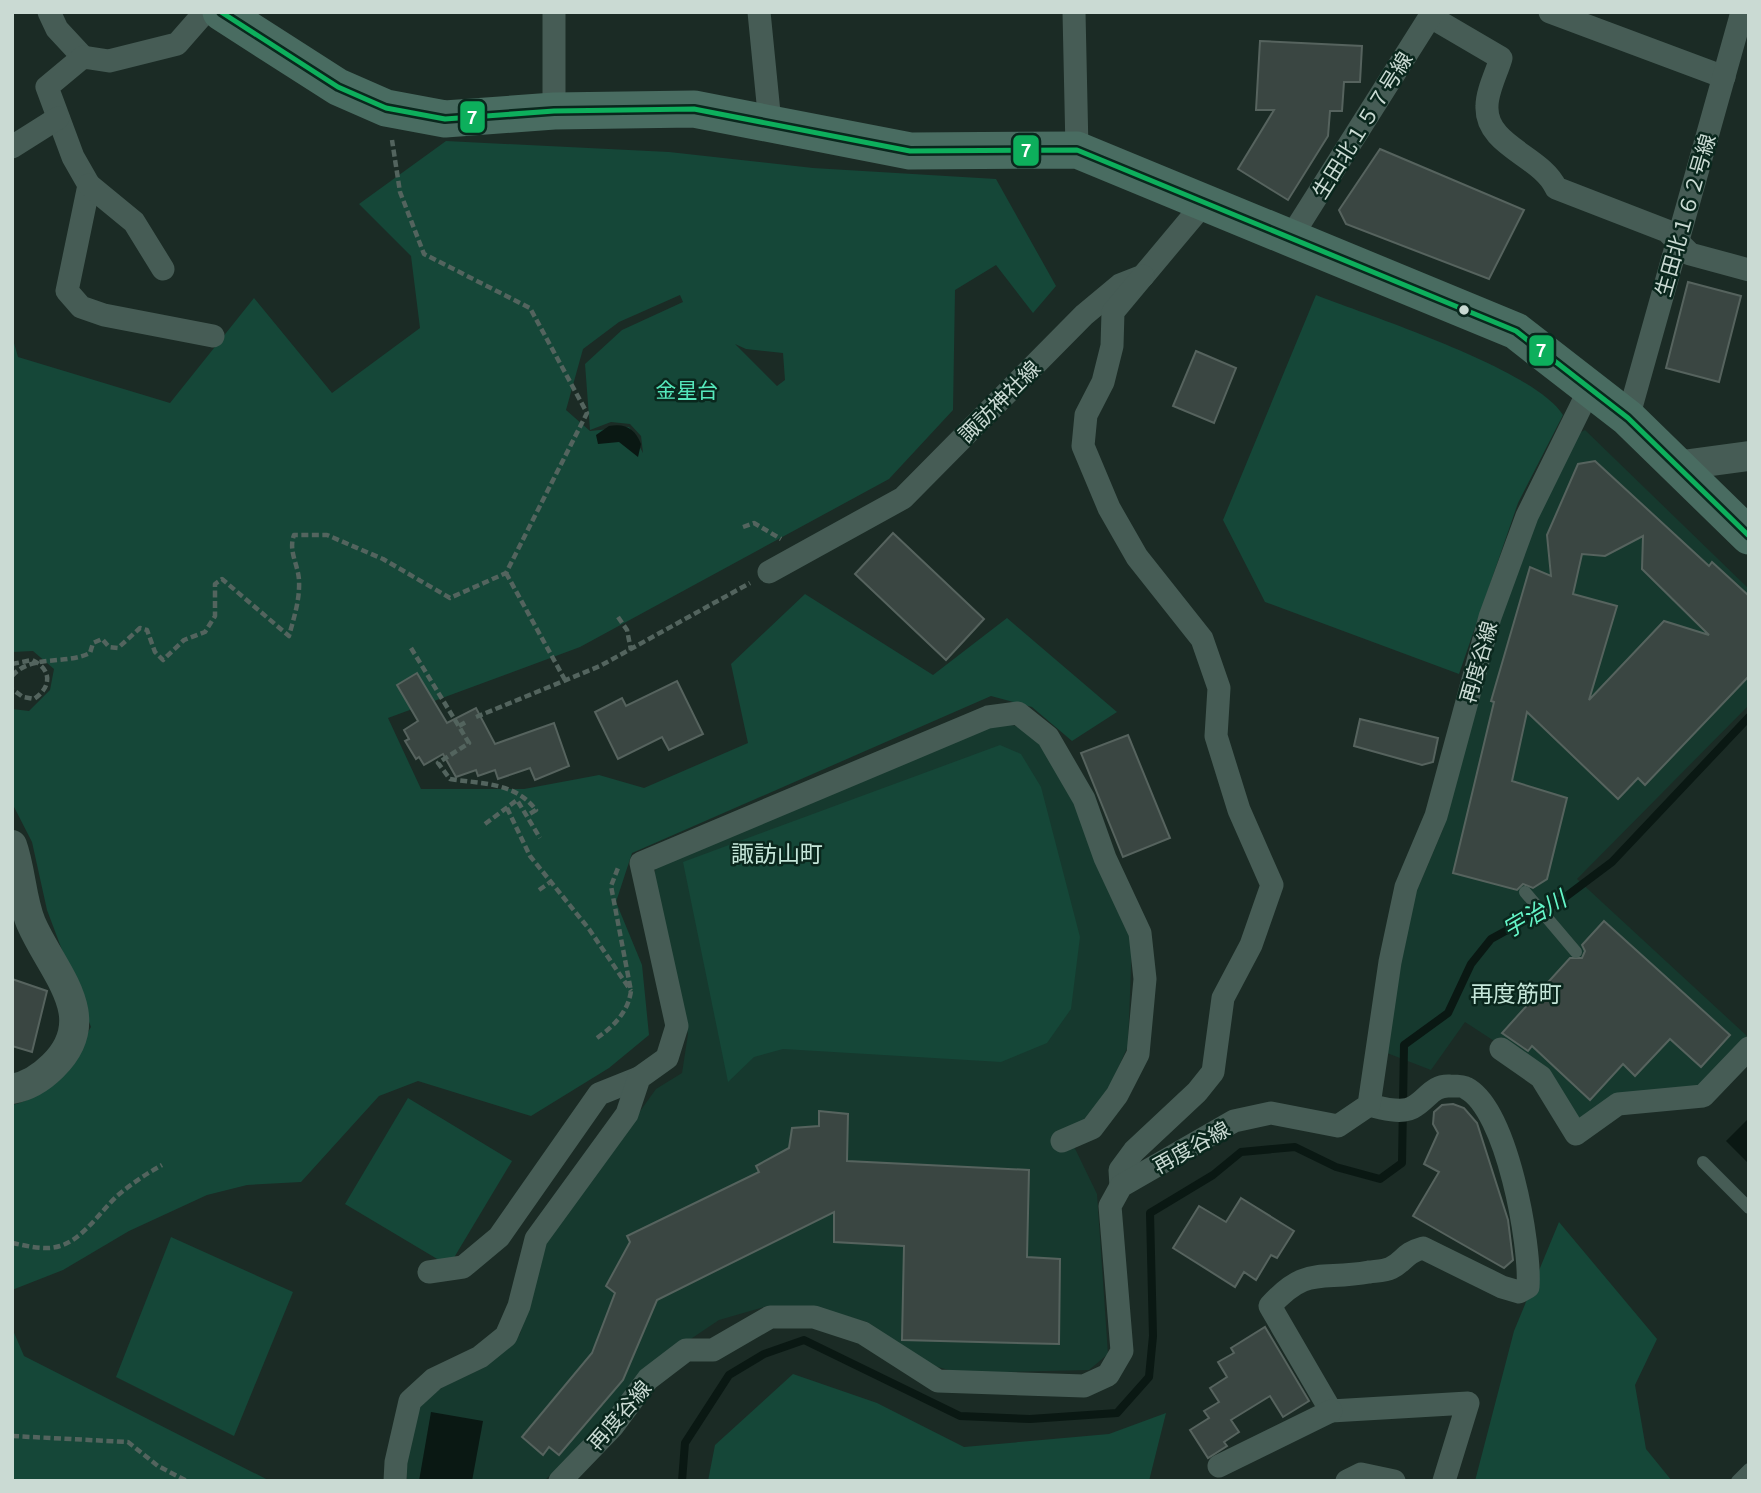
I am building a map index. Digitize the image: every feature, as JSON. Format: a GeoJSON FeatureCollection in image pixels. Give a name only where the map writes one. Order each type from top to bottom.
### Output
{"type":"FeatureCollection","features":[{"type":"Feature","properties":{"kind":"main road"},"geometry":{"type":"LineString","coordinates":[[221,12],[338,87],[386,108],[445,119],[554,111],[694,109],[910,151],[1077,150],[1516,331],[1591,386],[1628,418],[1749,536]]}},
{"type":"Feature","properties":{"kind":"street"},"geometry":{"type":"LineString","coordinates":[[49,12],[57,29],[83,57],[109,61],[177,44],[205,12]]}},
{"type":"Feature","properties":{"kind":"street"},"geometry":{"type":"LineString","coordinates":[[554,12],[554,111]]}},
{"type":"Feature","properties":{"kind":"street"},"geometry":{"type":"LineString","coordinates":[[759,12],[770,123]]}},
{"type":"Feature","properties":{"kind":"street"},"geometry":{"type":"LineString","coordinates":[[1074,12],[1077,150]]}},
{"type":"Feature","properties":{"kind":"street"},"geometry":{"type":"LineString","coordinates":[[1550,12],[1724,77]]}},
{"type":"Feature","properties":{"kind":"street","name":"生田北１６２号線"},"geometry":{"type":"LineString","coordinates":[[1628,418],[1742,12]]}},
{"type":"Feature","properties":{"kind":"street"},"geometry":{"type":"LineString","coordinates":[[1432,15],[1502,58],[1487,106],[1494,132],[1550,175],[1556,188],[1667,232],[1690,254],[1749,270]]}},
{"type":"Feature","properties":{"kind":"street","name":"生田北１５７号線"},"geometry":{"type":"LineString","coordinates":[[1291,237],[1432,15]]}},
{"type":"Feature","properties":{"kind":"street"},"geometry":{"type":"LineString","coordinates":[[83,57],[47,87],[58,118],[73,157],[89,185],[134,222],[163,269]]}},
{"type":"Feature","properties":{"kind":"street"},"geometry":{"type":"LineString","coordinates":[[12,147],[58,118]]}},
{"type":"Feature","properties":{"kind":"street"},"geometry":{"type":"LineString","coordinates":[[89,185],[67,291],[81,307],[104,315],[213,336]]}},
{"type":"Feature","properties":{"kind":"street","name":"諏訪神社線"},"geometry":{"type":"LineString","coordinates":[[769,572],[904,498],[1084,315],[1120,285],[1143,276],[1205,202]]}},
{"type":"Feature","properties":{"kind":"street"},"geometry":{"type":"LineString","coordinates":[[1121,1186],[1120,1170],[1134,1151],[1197,1092],[1213,1072],[1223,998],[1251,945],[1272,885],[1239,810],[1216,736],[1219,688],[1202,639],[1137,556],[1109,508],[1083,446],[1086,415],[1103,382],[1112,346],[1113,312],[1143,276]]}},
{"type":"Feature","properties":{"kind":"street","name":"再度谷線"},"geometry":{"type":"LineString","coordinates":[[560,1481],[613,1426],[648,1379],[686,1350],[713,1350],[770,1317],[814,1317],[863,1333],[938,1381],[1084,1386],[1108,1375],[1122,1351],[1110,1206],[1121,1186],[1234,1122],[1271,1113],[1338,1126],[1379,1108],[1390,962],[1406,887],[1436,816],[1490,617],[1527,516],[1591,386]]}},
{"type":"Feature","properties":{"kind":"street"},"geometry":{"type":"LineString","coordinates":[[1675,466],[1747,454]]}},
{"type":"Feature","properties":{"kind":"street"},"geometry":{"type":"LineString","coordinates":[[429,1272],[463,1267],[499,1237],[599,1094],[639,1078],[667,1058],[677,1026],[641,863],[988,717],[1018,713],[1048,737],[1084,799],[1105,858],[1140,933],[1145,979],[1138,1054],[1117,1095],[1092,1128],[1062,1141]]}},
{"type":"Feature","properties":{"kind":"street"},"geometry":{"type":"LineString","coordinates":[[12,845],[29,919],[75,1012],[75,1034],[62,1057],[41,1078],[12,1089]]}},
{"type":"Feature","properties":{"kind":"street"},"geometry":{"type":"LineString","coordinates":[[1501,1049],[1541,1077],[1576,1134],[1618,1104],[1703,1096],[1749,1048]]}},
{"type":"Feature","properties":{"kind":"street"},"geometry":{"type":"LineString","coordinates":[[396,1481],[396,1462],[410,1401],[434,1379],[480,1357],[506,1336],[519,1307],[536,1239],[627,1114],[639,1078]]}},
{"type":"Feature","properties":{"kind":"street"},"geometry":{"type":"LineString","coordinates":[[1331,1411],[1270,1306],[1288,1286],[1304,1277],[1350,1275],[1392,1268],[1408,1252],[1423,1248],[1502,1287],[1519,1292],[1528,1287],[1530,1270],[1520,1197],[1497,1131],[1482,1104],[1466,1088],[1446,1086],[1429,1091],[1414,1108],[1379,1108]]}},
{"type":"Feature","properties":{"kind":"street"},"geometry":{"type":"LineString","coordinates":[[1219,1466],[1331,1411],[1468,1403],[1444,1481]]}},
{"type":"Feature","properties":{"kind":"street"},"geometry":{"type":"LineString","coordinates":[[1347,1481],[1361,1474],[1394,1481]]}},
{"type":"Feature","properties":{"kind":"lane"},"geometry":{"type":"LineString","coordinates":[[1525,892],[1576,952]]}},
{"type":"Feature","properties":{"kind":"lane"},"geometry":{"type":"LineString","coordinates":[[1703,1162],[1749,1208]]}},
{"type":"Feature","properties":{"kind":"lane"},"geometry":{"type":"LineString","coordinates":[[1737,1481],[1749,1469]]}},
{"type":"Feature","properties":{"kind":"path"},"geometry":{"type":"LineString","coordinates":[[12,676],[22,668],[46,659],[81,657],[90,653],[93,643],[102,639],[109,647],[118,648],[140,628],[147,630],[155,652],[163,660],[184,640],[205,632],[215,616],[215,584],[222,579],[289,636],[298,605],[299,578],[291,544],[294,535],[327,535],[383,559],[450,598],[506,573],[587,413],[530,309],[424,254],[400,192],[386,108]]}},
{"type":"Feature","properties":{"kind":"path"},"geometry":{"type":"LineString","coordinates":[[743,527],[754,523],[792,546]]}},
{"type":"Feature","properties":{"kind":"path"},"geometry":{"type":"LineString","coordinates":[[476,717],[631,650],[769,572]]}},
{"type":"Feature","properties":{"kind":"path"},"geometry":{"type":"LineString","coordinates":[[506,573],[565,680]]}},
{"type":"Feature","properties":{"kind":"path"},"geometry":{"type":"LineString","coordinates":[[618,617],[627,630],[631,650]]}},
{"type":"Feature","properties":{"kind":"path"},"geometry":{"type":"LineString","coordinates":[[411,648],[469,743],[438,763],[441,768],[450,779],[503,787],[525,795],[536,810],[528,815]]}},
{"type":"Feature","properties":{"kind":"path"},"geometry":{"type":"LineString","coordinates":[[12,664],[32,660],[46,669],[48,679],[47,686],[34,699],[23,697],[12,689]]}},
{"type":"Feature","properties":{"kind":"path"},"geometry":{"type":"LineString","coordinates":[[459,726],[466,722]]}},
{"type":"Feature","properties":{"kind":"path"},"geometry":{"type":"LineString","coordinates":[[485,824],[517,800],[540,838]]}},
{"type":"Feature","properties":{"kind":"path"},"geometry":{"type":"LineString","coordinates":[[507,808],[530,856],[589,929],[631,991]]}},
{"type":"Feature","properties":{"kind":"path"},"geometry":{"type":"LineString","coordinates":[[597,1038],[620,1018],[630,1003],[631,991],[611,886],[615,870],[641,863]]}},
{"type":"Feature","properties":{"kind":"path"},"geometry":{"type":"LineString","coordinates":[[539,890],[550,883]]}},
{"type":"Feature","properties":{"kind":"path"},"geometry":{"type":"LineString","coordinates":[[12,1243],[32,1248],[60,1246],[73,1240],[135,1181],[162,1165]]}},
{"type":"Feature","properties":{"kind":"path"},"geometry":{"type":"LineString","coordinates":[[12,1436],[128,1441],[158,1466],[187,1481]]}},
{"type":"Feature","properties":{"kind":"shaded area"},"geometry":{"type":"Polygon","coordinates":[[[609,426],[625,426],[636,434],[641,444],[638,457],[619,442],[598,444],[596,435],[609,426]]]}},
{"type":"Feature","properties":{"kind":"shaded area"},"geometry":{"type":"Polygon","coordinates":[[[1585,430],[1749,589],[1749,705],[1577,879],[1747,1036],[1714,1073],[1697,1086],[1620,1093],[1575,1121],[1545,1074],[1465,1022],[1431,1070],[1387,1053],[1409,909],[1443,829],[1513,575],[1546,490],[1577,434],[1585,430]]]}},
{"type":"Feature","properties":{"kind":"shaded area"},"geometry":{"type":"Polygon","coordinates":[[[995,723],[1018,726],[1043,745],[1077,803],[1132,942],[1128,1046],[1109,1088],[1089,1119],[1066,1130],[1097,1194],[1108,1354],[1089,1370],[960,1373],[930,1365],[867,1322],[815,1307],[767,1306],[719,1320],[643,1371],[609,1418],[544,1481],[407,1481],[407,1459],[420,1403],[443,1387],[487,1366],[520,1334],[545,1244],[656,1089],[682,1073],[688,1034],[652,884],[656,867],[995,723]]]}},
{"type":"Feature","properties":{"kind":"shaded area"},"geometry":{"type":"Polygon","coordinates":[[[1749,1118],[1749,1164],[1726,1141],[1749,1118]]]}},
{"type":"Feature","properties":{"kind":"shaded area"},"geometry":{"type":"Polygon","coordinates":[[[431,1412],[483,1421],[472,1481],[419,1481],[431,1412]]]}},
{"type":"Feature","properties":{"kind":"green space","name":"金星台"},"geometry":{"type":"Polygon","coordinates":[[[446,141],[669,152],[813,168],[996,179],[1056,286],[1033,313],[996,265],[955,290],[953,410],[889,479],[580,647],[388,718],[421,789],[524,789],[599,775],[644,788],[748,743],[731,664],[805,594],[933,675],[1007,618],[1117,712],[1072,741],[1032,707],[991,696],[632,853],[616,902],[642,965],[649,1035],[609,1068],[531,1116],[418,1081],[379,1096],[301,1182],[247,1185],[207,1195],[129,1231],[63,1270],[12,1290],[12,1105],[26,1101],[49,1085],[68,1063],[91,1027],[47,910],[32,842],[12,803],[12,709],[29,711],[50,690],[54,669],[33,651],[12,652],[12,336],[18,357],[170,403],[254,298],[332,393],[420,328],[411,256],[359,204],[446,141]],[[680,295],[619,322],[583,349],[566,410],[590,431],[629,427],[643,453],[641,436],[630,424],[611,422],[590,430],[585,364],[622,330],[683,302],[680,295]],[[735,344],[777,386],[785,380],[783,353],[746,349],[735,344]]]}},
{"type":"Feature","properties":{"kind":"green space"},"geometry":{"type":"Polygon","coordinates":[[[1316,295],[1450,346],[1487,363],[1520,380],[1546,398],[1563,415],[1518,503],[1459,674],[1265,602],[1223,520],[1316,295]]]}},
{"type":"Feature","properties":{"kind":"green space"},"geometry":{"type":"Polygon","coordinates":[[[1000,745],[1021,754],[1041,787],[1080,937],[1071,1009],[1047,1043],[1001,1062],[783,1049],[754,1057],[728,1082],[683,862],[1000,745]]]}},
{"type":"Feature","properties":{"kind":"green space"},"geometry":{"type":"Polygon","coordinates":[[[408,1098],[512,1161],[449,1266],[345,1204],[408,1098]]]}},
{"type":"Feature","properties":{"kind":"green space"},"geometry":{"type":"Polygon","coordinates":[[[1559,1222],[1657,1339],[1635,1385],[1646,1449],[1672,1481],[1475,1481],[1514,1331],[1559,1222]]]}},
{"type":"Feature","properties":{"kind":"green space"},"geometry":{"type":"Polygon","coordinates":[[[171,1237],[293,1292],[234,1436],[116,1377],[171,1237]]]}},
{"type":"Feature","properties":{"kind":"green space"},"geometry":{"type":"Polygon","coordinates":[[[12,1328],[24,1356],[270,1481],[12,1481],[12,1328]]]}},
{"type":"Feature","properties":{"kind":"green space"},"geometry":{"type":"Polygon","coordinates":[[[793,1374],[877,1403],[964,1447],[1109,1434],[1166,1413],[1149,1481],[708,1481],[715,1445],[793,1374]]]}},
{"type":"Feature","properties":{"kind":"building"},"geometry":{"type":"Polygon","coordinates":[[[1260,41],[1362,46],[1360,82],[1344,82],[1342,111],[1330,111],[1328,136],[1288,200],[1238,169],[1274,110],[1256,110],[1260,41]]]}},
{"type":"Feature","properties":{"kind":"building"},"geometry":{"type":"Polygon","coordinates":[[[1380,149],[1524,210],[1489,279],[1346,224],[1339,210],[1380,149]]]}},
{"type":"Feature","properties":{"kind":"building"},"geometry":{"type":"Polygon","coordinates":[[[1688,282],[1741,296],[1719,382],[1666,368],[1688,282]]]}},
{"type":"Feature","properties":{"kind":"building"},"geometry":{"type":"Polygon","coordinates":[[[1196,351],[1236,368],[1214,423],[1173,406],[1196,351]]]}},
{"type":"Feature","properties":{"kind":"building"},"geometry":{"type":"Polygon","coordinates":[[[1595,461],[1709,566],[1712,562],[1749,596],[1749,676],[1645,785],[1638,778],[1618,799],[1527,712],[1512,781],[1567,798],[1547,879],[1533,888],[1523,884],[1517,890],[1453,873],[1494,702],[1491,701],[1530,567],[1551,576],[1547,535],[1578,464],[1595,461]],[[1643,536],[1605,556],[1582,554],[1573,594],[1617,606],[1589,700],[1664,621],[1709,635],[1642,569],[1643,536]]]}},
{"type":"Feature","properties":{"kind":"building"},"geometry":{"type":"Polygon","coordinates":[[[893,533],[984,619],[946,660],[855,574],[893,533]]]}},
{"type":"Feature","properties":{"kind":"building"},"geometry":{"type":"Polygon","coordinates":[[[417,673],[447,723],[476,708],[495,744],[554,723],[569,766],[535,780],[530,768],[498,779],[495,770],[478,776],[476,770],[456,777],[443,754],[424,765],[419,757],[416,759],[405,741],[409,739],[404,730],[418,721],[397,685],[417,673]]]}},
{"type":"Feature","properties":{"kind":"building"},"geometry":{"type":"Polygon","coordinates":[[[677,681],[703,734],[669,750],[662,737],[618,759],[595,712],[622,698],[626,706],[677,681]]]}},
{"type":"Feature","properties":{"kind":"building"},"geometry":{"type":"Polygon","coordinates":[[[1360,719],[1438,738],[1433,762],[1422,765],[1354,746],[1360,719]]]}},
{"type":"Feature","properties":{"kind":"building"},"geometry":{"type":"Polygon","coordinates":[[[1128,735],[1170,838],[1123,857],[1081,753],[1128,735]]]}},
{"type":"Feature","properties":{"kind":"building"},"geometry":{"type":"Polygon","coordinates":[[[1604,921],[1730,1035],[1701,1067],[1670,1039],[1635,1076],[1623,1064],[1590,1100],[1532,1046],[1528,1051],[1502,1033],[1570,958],[1582,958],[1585,951],[1582,945],[1604,921]]]}},
{"type":"Feature","properties":{"kind":"building"},"geometry":{"type":"Polygon","coordinates":[[[12,979],[47,991],[32,1052],[12,1046],[12,979]]]}},
{"type":"Feature","properties":{"kind":"building"},"geometry":{"type":"Polygon","coordinates":[[[1453,1104],[1464,1108],[1477,1123],[1508,1220],[1513,1260],[1504,1268],[1413,1216],[1439,1172],[1424,1164],[1438,1133],[1433,1124],[1434,1112],[1442,1105],[1453,1104]]]}},
{"type":"Feature","properties":{"kind":"building"},"geometry":{"type":"Polygon","coordinates":[[[819,1111],[848,1114],[847,1161],[1029,1170],[1027,1257],[1060,1259],[1059,1344],[902,1340],[904,1246],[834,1242],[834,1212],[657,1300],[623,1380],[559,1455],[549,1447],[543,1455],[522,1437],[592,1353],[615,1293],[606,1286],[630,1242],[627,1236],[759,1172],[756,1166],[789,1148],[792,1128],[819,1126],[819,1111]]]}},
{"type":"Feature","properties":{"kind":"building"},"geometry":{"type":"Polygon","coordinates":[[[1241,1198],[1294,1231],[1277,1258],[1271,1255],[1256,1280],[1244,1272],[1235,1287],[1173,1248],[1199,1206],[1226,1222],[1241,1198]]]}},
{"type":"Feature","properties":{"kind":"building"},"geometry":{"type":"Polygon","coordinates":[[[1265,1327],[1309,1401],[1283,1417],[1270,1396],[1231,1420],[1239,1432],[1224,1442],[1227,1446],[1208,1458],[1190,1430],[1209,1418],[1204,1411],[1219,1402],[1210,1388],[1227,1377],[1218,1362],[1234,1353],[1231,1348],[1265,1327]]]}},
{"type":"Feature","properties":{"kind":"waterway","name":"宇治川"},"geometry":{"type":"LineString","coordinates":[[682,1481],[685,1443],[729,1375],[764,1354],[804,1340],[960,1416],[1030,1419],[1117,1413],[1149,1377],[1153,1336],[1150,1213],[1213,1175],[1241,1152],[1295,1147],[1336,1167],[1380,1179],[1402,1163],[1404,1045],[1448,1013],[1471,964],[1491,939],[1560,901],[1612,862],[1749,717]]}},
{"type":"Feature","properties":{"kind":"transit line","name":"7"},"geometry":{"type":"LineString","coordinates":[[221,12],[338,87],[386,108],[445,119],[554,111],[694,109],[910,151],[1077,150],[1516,331],[1628,418],[1749,536]]}},
{"type":"Feature","properties":{"kind":"district","name":"諏訪山町"},"geometry":{"type":"Point","coordinates":[777,853]}},
{"type":"Feature","properties":{"kind":"district","name":"再度筋町"},"geometry":{"type":"Point","coordinates":[1516,993]}}]}
